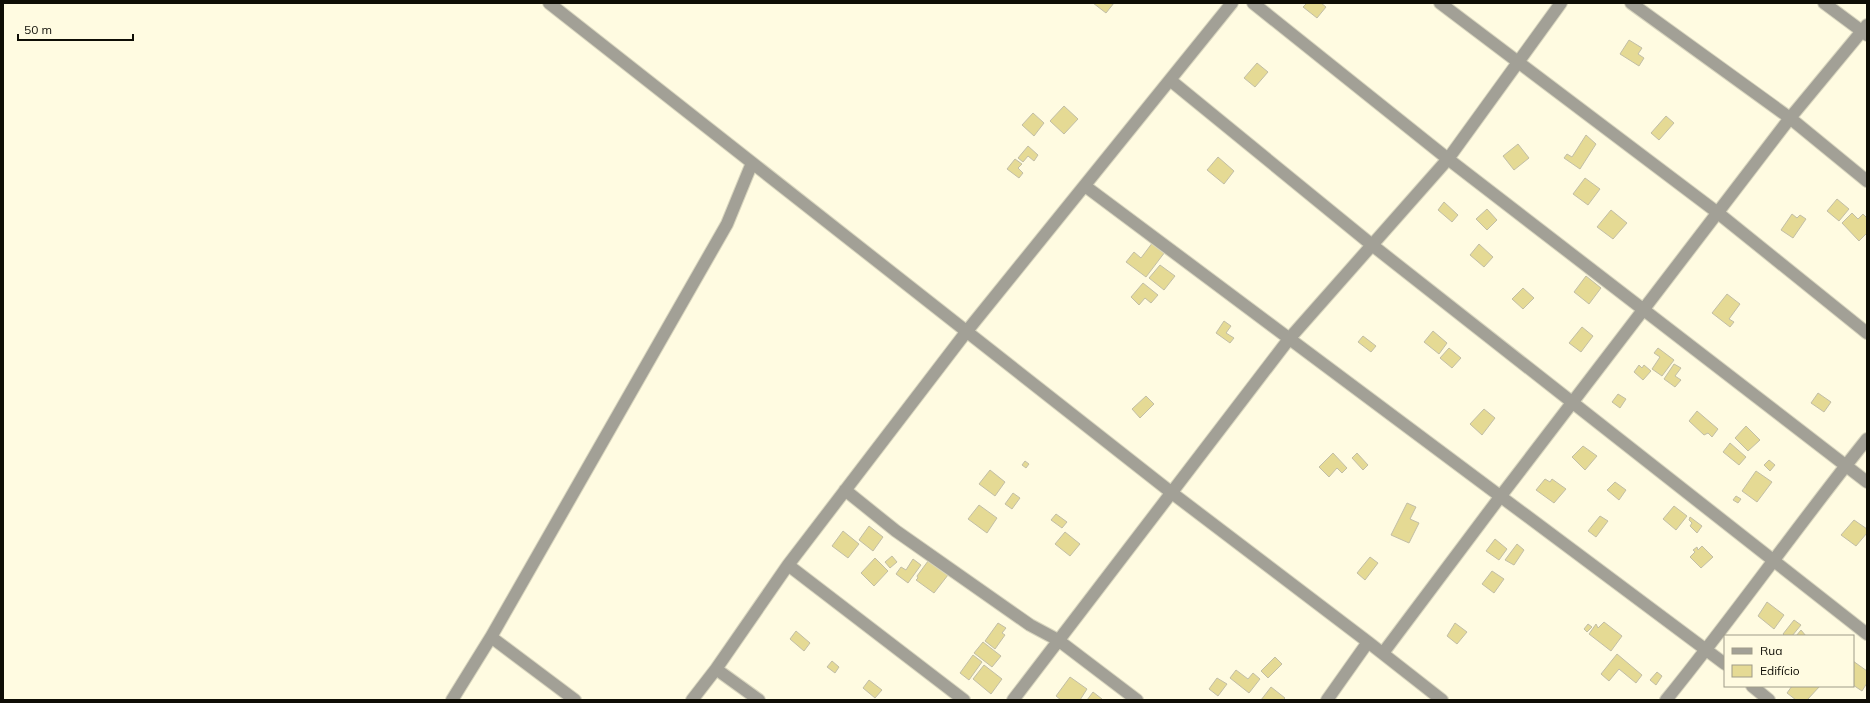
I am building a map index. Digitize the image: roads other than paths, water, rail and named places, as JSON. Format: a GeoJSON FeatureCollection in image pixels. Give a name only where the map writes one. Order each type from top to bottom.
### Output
{"type":"FeatureCollection","features":[{"type":"Feature","properties":{"kind":"street"},"geometry":{"type":"LineString","coordinates":[[549,3],[1172,493],[1383,653],[1442,700]]}},
{"type":"Feature","properties":{"kind":"street"},"geometry":{"type":"LineString","coordinates":[[692,700],[716,669],[788,565],[967,331],[1232,3]]}},
{"type":"Feature","properties":{"kind":"street"},"geometry":{"type":"LineString","coordinates":[[1254,3],[1448,159],[1867,482]]}},
{"type":"Feature","properties":{"kind":"street"},"geometry":{"type":"LineString","coordinates":[[1440,3],[1718,213],[1867,333]]}},
{"type":"Feature","properties":{"kind":"street"},"geometry":{"type":"LineString","coordinates":[[1013,700],[1289,339],[1448,159],[1561,3]]}},
{"type":"Feature","properties":{"kind":"street"},"geometry":{"type":"LineString","coordinates":[[1631,3],[1790,118],[1867,181]]}},
{"type":"Feature","properties":{"kind":"street"},"geometry":{"type":"LineString","coordinates":[[1383,653],[1500,496],[1790,118],[1865,30],[1824,3]]}},
{"type":"Feature","properties":{"kind":"street"},"geometry":{"type":"LineString","coordinates":[[1170,80],[1372,245],[1772,561],[1867,634]]}},
{"type":"Feature","properties":{"kind":"street"},"geometry":{"type":"LineString","coordinates":[[452,700],[491,637],[727,224],[752,163]]}},
{"type":"Feature","properties":{"kind":"street"},"geometry":{"type":"LineString","coordinates":[[1084,186],[1724,663]]}},
{"type":"Feature","properties":{"kind":"street"},"geometry":{"type":"LineString","coordinates":[[1666,700],[1707,649],[1772,561],[1867,439]]}},
{"type":"Feature","properties":{"kind":"street"},"geometry":{"type":"LineString","coordinates":[[845,490],[896,531],[1030,625],[1058,640],[1137,700]]}},
{"type":"Feature","properties":{"kind":"street"},"geometry":{"type":"LineString","coordinates":[[788,565],[964,700]]}},
{"type":"Feature","properties":{"kind":"street"},"geometry":{"type":"LineString","coordinates":[[491,637],[575,700]]}},
{"type":"Feature","properties":{"kind":"street"},"geometry":{"type":"LineString","coordinates":[[1327,700],[1368,642]]}},
{"type":"Feature","properties":{"kind":"street"},"geometry":{"type":"LineString","coordinates":[[716,669],[759,700]]}},
{"type":"Feature","properties":{"kind":"street"},"geometry":{"type":"LineString","coordinates":[[1753,687],[1769,700]]}}]}
